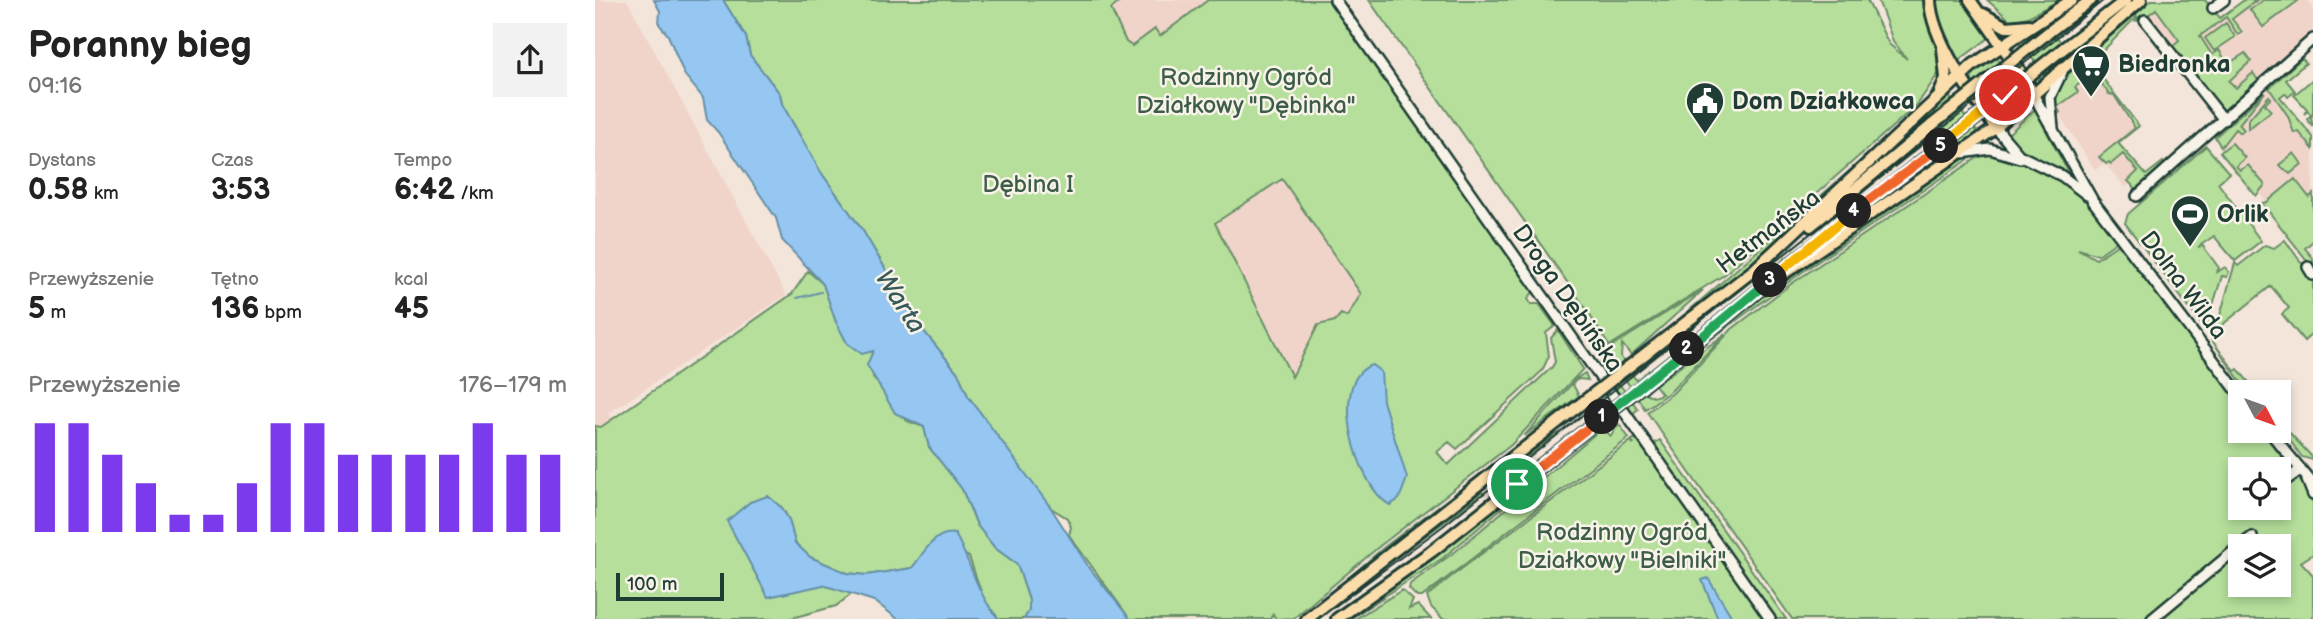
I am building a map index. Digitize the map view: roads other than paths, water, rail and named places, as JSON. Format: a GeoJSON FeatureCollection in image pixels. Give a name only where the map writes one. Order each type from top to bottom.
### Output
{"type":"FeatureCollection","features":[{"type":"Feature","properties":{"kind":"main road"},"geometry":{"type":"LineString","coordinates":[[1930,0],[1932,18],[1941,38],[1961,76],[1996,128]]}},
{"type":"Feature","properties":{"kind":"main road"},"geometry":{"type":"LineString","coordinates":[[1756,268],[1961,76],[2001,45],[2072,0]]}},
{"type":"Feature","properties":{"kind":"main road","name":"Hetmańska"},"geometry":{"type":"LineString","coordinates":[[1307,619],[1756,268],[2091,0]]}},
{"type":"Feature","properties":{"kind":"main road","name":"Hetmańska"},"geometry":{"type":"LineString","coordinates":[[1337,619],[1431,551],[1641,387],[1854,211],[2126,0]]}},
{"type":"Feature","properties":{"kind":"main road"},"geometry":{"type":"LineString","coordinates":[[1754,294],[1996,128],[2141,0]]}},
{"type":"Feature","properties":{"kind":"main road"},"geometry":{"type":"LineString","coordinates":[[1973,4],[2002,26],[2033,24]]}},
{"type":"Feature","properties":{"kind":"main road"},"geometry":{"type":"LineString","coordinates":[[1973,4],[2024,77],[2034,96]]}},
{"type":"Feature","properties":{"kind":"main road"},"geometry":{"type":"LineString","coordinates":[[1934,102],[1946,78],[1941,38]]}},
{"type":"Feature","properties":{"kind":"street","name":"Droga Dębińska"},"geometry":{"type":"LineString","coordinates":[[1335,0],[1770,619]]}},
{"type":"Feature","properties":{"kind":"street"},"geometry":{"type":"LineString","coordinates":[[2213,8],[2224,0]]}},
{"type":"Feature","properties":{"kind":"street"},"geometry":{"type":"LineString","coordinates":[[2145,20],[2224,120]]}},
{"type":"Feature","properties":{"kind":"street"},"geometry":{"type":"LineString","coordinates":[[2137,196],[2313,39]]}},
{"type":"Feature","properties":{"kind":"street"},"geometry":{"type":"LineString","coordinates":[[2055,134],[2050,97],[2066,68]]}},
{"type":"Feature","properties":{"kind":"street","name":"Dolna Wilda"},"geometry":{"type":"LineString","coordinates":[[2034,96],[2093,201],[2229,380]]}},
{"type":"Feature","properties":{"kind":"street","name":"Dolna Wilda"},"geometry":{"type":"LineString","coordinates":[[1996,128],[2027,161],[2062,176],[2093,201]]}},
{"type":"Feature","properties":{"kind":"street"},"geometry":{"type":"LineString","coordinates":[[1958,155],[1973,150],[1990,149],[2027,161]]}},
{"type":"Feature","properties":{"kind":"street"},"geometry":{"type":"LineString","coordinates":[[2279,443],[2308,476],[2313,495]]}},
{"type":"Feature","properties":{"kind":"street"},"geometry":{"type":"LineString","coordinates":[[2291,481],[2308,476]]}},
{"type":"Feature","properties":{"kind":"street"},"geometry":{"type":"LineString","coordinates":[[2152,619],[2228,556]]}},
{"type":"Feature","properties":{"kind":"water","name":"Warta"},"geometry":{"type":"Polygon","coordinates":[[[654,0],[723,0],[746,37],[750,55],[780,94],[782,104],[820,171],[863,231],[918,324],[958,373],[968,396],[1051,508],[1088,566],[1130,619],[1024,619],[1029,611],[1029,600],[1017,564],[995,548],[977,525],[962,489],[929,447],[924,427],[895,413],[867,365],[873,351],[862,354],[847,343],[836,322],[823,284],[782,240],[776,218],[707,120],[703,98],[684,74],[668,35],[659,24],[660,11],[654,0]]]}},
{"type":"Feature","properties":{"kind":"water"},"geometry":{"type":"Polygon","coordinates":[[[1372,365],[1381,372],[1383,401],[1407,478],[1399,499],[1390,505],[1378,495],[1358,458],[1349,412],[1351,391],[1358,375],[1372,365]]]}},
{"type":"Feature","properties":{"kind":"water"},"geometry":{"type":"Polygon","coordinates":[[[768,496],[782,508],[789,520],[795,543],[810,557],[847,573],[866,575],[912,568],[936,539],[955,534],[985,600],[999,619],[898,619],[874,601],[823,585],[768,597],[727,521],[750,502],[768,496]]]}},
{"type":"Feature","properties":{"kind":"water"},"geometry":{"type":"Polygon","coordinates":[[[1708,578],[1733,619],[1718,619],[1702,580],[1708,578]]]}},
{"type":"Feature","properties":{"kind":"waterway"},"geometry":{"type":"LineString","coordinates":[[797,298],[821,292]]}},
{"type":"Feature","properties":{"kind":"tram line"},"geometry":{"type":"LineString","coordinates":[[1318,619],[1443,526],[2104,0]]}},
{"type":"Feature","properties":{"kind":"place","name":"Biedronka"},"geometry":{"type":"Point","coordinates":[2091,98]}},
{"type":"Feature","properties":{"kind":"place","name":"Dom Działkowca"},"geometry":{"type":"Point","coordinates":[1705,135]}},
{"type":"Feature","properties":{"kind":"place","name":"Orlik"},"geometry":{"type":"Point","coordinates":[2190,248]}},
{"type":"Feature","properties":{"kind":"park label","name":"Rodzinny Ogród Działkowy \"Dębinka\""},"geometry":{"type":"Point","coordinates":[1246,91]}},
{"type":"Feature","properties":{"kind":"park label","name":"Dębina I"},"geometry":{"type":"Point","coordinates":[1028,184]}},
{"type":"Feature","properties":{"kind":"park label","name":"Rodzinny Ogród Działkowy \"Bielniki\""},"geometry":{"type":"Point","coordinates":[1622,546]}}]}
